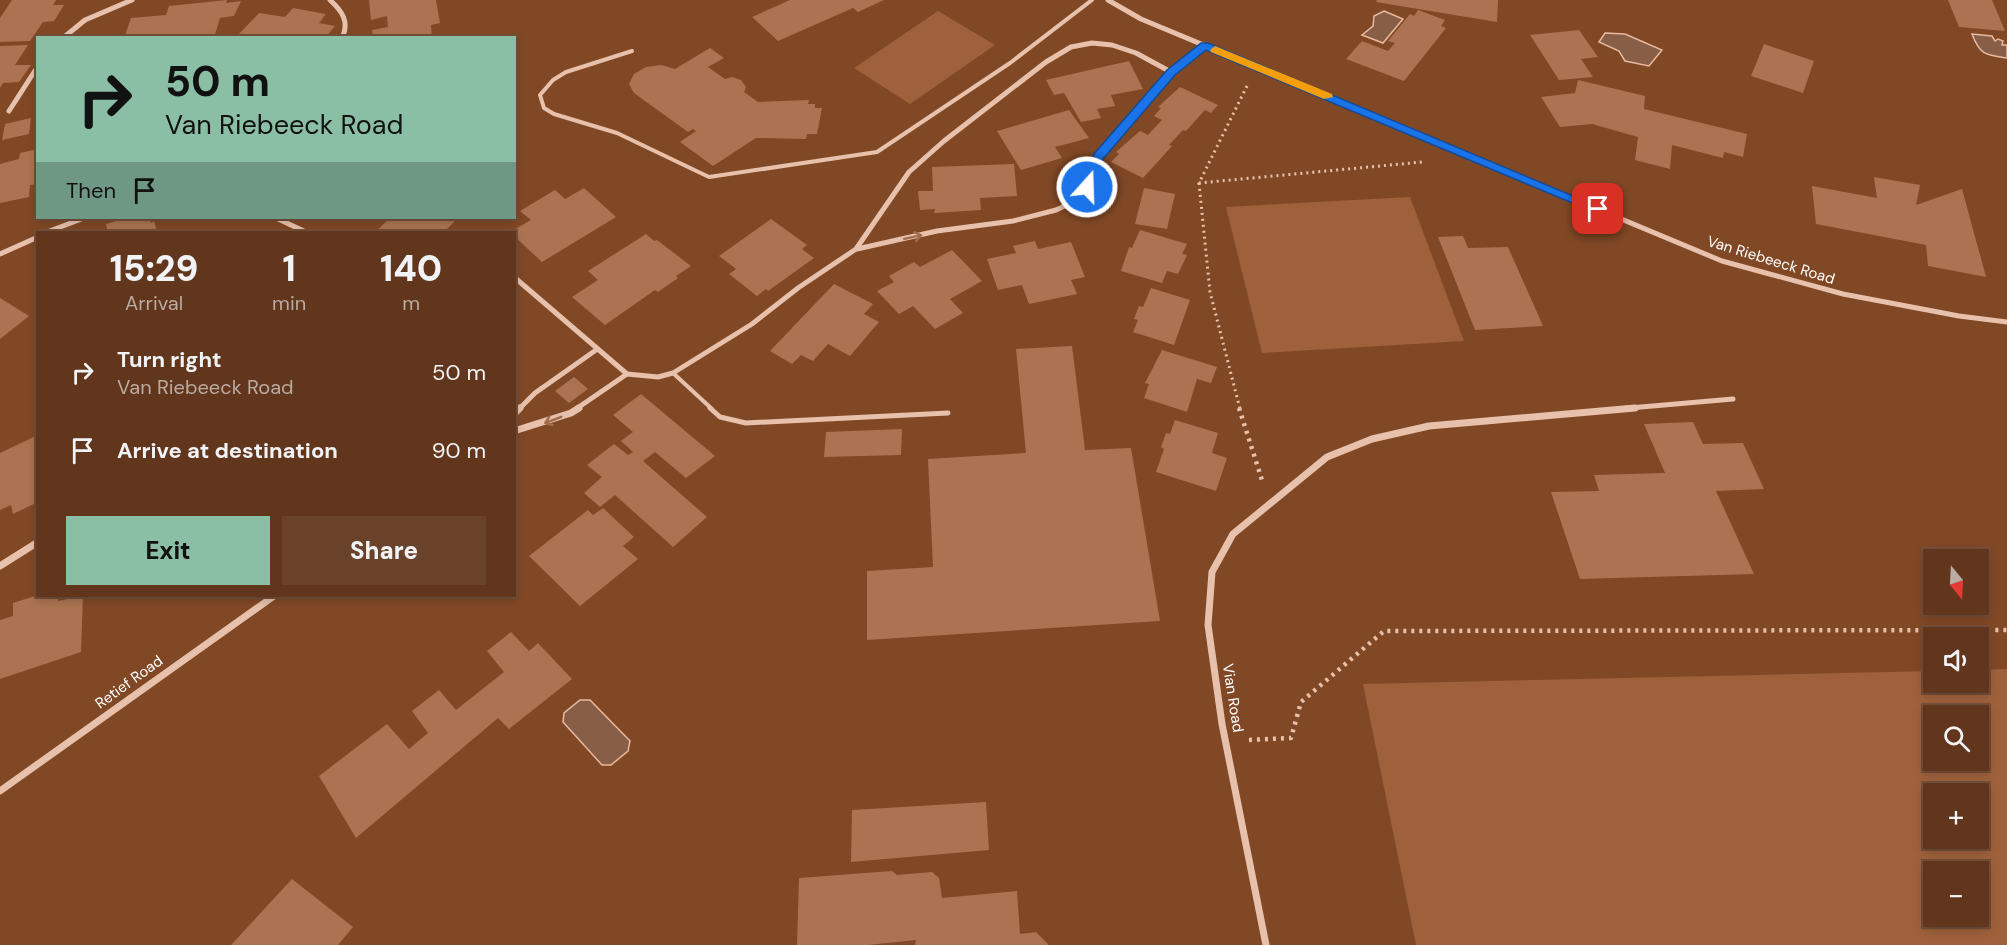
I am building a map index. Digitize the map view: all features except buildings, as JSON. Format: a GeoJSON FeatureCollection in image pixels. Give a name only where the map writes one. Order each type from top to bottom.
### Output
{"type":"FeatureCollection","features":[{"type":"Feature","properties":{"kind":"street"},"geometry":{"type":"LineString","coordinates":[[65,36],[85,20],[132,0]]}},
{"type":"Feature","properties":{"kind":"street"},"geometry":{"type":"LineString","coordinates":[[330,0],[346,17],[347,31],[343,36]]}},
{"type":"Feature","properties":{"kind":"street","name":"Van Riebeeck Road"},"geometry":{"type":"LineString","coordinates":[[1108,0],[1141,19],[1722,261],[1844,294],[1959,316],[2007,321]]}},
{"type":"Feature","properties":{"kind":"street"},"geometry":{"type":"LineString","coordinates":[[856,249],[909,172],[944,141],[1046,62],[1071,47],[1092,44],[1112,45],[1136,53],[1171,72]]}},
{"type":"Feature","properties":{"kind":"street"},"geometry":{"type":"LineString","coordinates":[[516,279],[596,350],[627,374],[658,378],[673,374],[752,324],[798,288],[856,249],[937,231],[1012,221],[1071,203],[1087,187],[1098,157],[1171,72],[1204,45]]}},
{"type":"Feature","properties":{"kind":"street"},"geometry":{"type":"LineString","coordinates":[[9,111],[36,69]]}},
{"type":"Feature","properties":{"kind":"street"},"geometry":{"type":"LineString","coordinates":[[50,231],[81,219]]}},
{"type":"Feature","properties":{"kind":"street"},"geometry":{"type":"LineString","coordinates":[[278,219],[304,231]]}},
{"type":"Feature","properties":{"kind":"street"},"geometry":{"type":"LineString","coordinates":[[0,254],[36,238]]}},
{"type":"Feature","properties":{"kind":"street"},"geometry":{"type":"LineString","coordinates":[[516,412],[535,393],[596,350]]}},
{"type":"Feature","properties":{"kind":"street"},"geometry":{"type":"LineString","coordinates":[[516,430],[571,413],[627,374]]}},
{"type":"Feature","properties":{"kind":"street","name":"Vian Road"},"geometry":{"type":"LineString","coordinates":[[1266,945],[1226,742],[1208,625],[1212,572],[1233,534],[1290,484],[1327,456],[1372,439],[1429,426],[1733,399]]}},
{"type":"Feature","properties":{"kind":"street"},"geometry":{"type":"LineString","coordinates":[[0,566],[36,543]]}},
{"type":"Feature","properties":{"kind":"street","name":"Retief Road"},"geometry":{"type":"LineString","coordinates":[[0,791],[273,597]]}},
{"type":"Feature","properties":{"kind":"lane"},"geometry":{"type":"LineString","coordinates":[[632,51],[600,63],[567,69],[550,81],[540,95],[544,108],[554,114],[617,133],[698,174],[709,177],[878,152],[1010,63],[1092,0]]}},
{"type":"Feature","properties":{"kind":"lane"},"geometry":{"type":"LineString","coordinates":[[673,374],[720,417],[746,423],[948,413]]}},
{"type":"Feature","properties":{"kind":"path"},"geometry":{"type":"LineString","coordinates":[[1256,67],[1199,183],[1210,292],[1246,435],[1270,502]]}},
{"type":"Feature","properties":{"kind":"path"},"geometry":{"type":"LineString","coordinates":[[1199,183],[1428,162]]}},
{"type":"Feature","properties":{"kind":"path"},"geometry":{"type":"LineString","coordinates":[[1226,742],[1291,738],[1301,702],[1384,631],[2007,630]]}},
{"type":"Feature","properties":{"kind":"shaded area"},"geometry":{"type":"Polygon","coordinates":[[[938,11],[995,45],[910,104],[854,68],[938,11]]]}},
{"type":"Feature","properties":{"kind":"shaded area"},"geometry":{"type":"Polygon","coordinates":[[[1384,11],[1403,19],[1383,43],[1362,35],[1373,26],[1374,16],[1384,11]]]}},
{"type":"Feature","properties":{"kind":"shaded area"},"geometry":{"type":"Polygon","coordinates":[[[1605,33],[1625,34],[1662,50],[1649,66],[1625,61],[1619,51],[1599,42],[1605,33]]]}},
{"type":"Feature","properties":{"kind":"shaded area"},"geometry":{"type":"Polygon","coordinates":[[[1972,34],[1992,36],[1995,41],[1998,39],[2003,41],[2002,45],[2007,45],[2007,58],[1984,53],[1972,34]]]}},
{"type":"Feature","properties":{"kind":"shaded area"},"geometry":{"type":"Polygon","coordinates":[[[1410,197],[1464,341],[1262,353],[1226,207],[1410,197]]]}},
{"type":"Feature","properties":{"kind":"shaded area"},"geometry":{"type":"Polygon","coordinates":[[[2007,669],[2007,945],[1416,945],[1363,684],[1923,671],[1923,693],[1989,693],[1989,670],[2007,669]]]}},
{"type":"Feature","properties":{"kind":"shaded area"},"geometry":{"type":"Polygon","coordinates":[[[580,700],[590,700],[630,741],[628,751],[611,765],[602,765],[563,722],[564,713],[580,700]]]}},
{"type":"Feature","properties":{"kind":"slow traffic"},"geometry":{"type":"LineString","coordinates":[[1215,50],[1328,97]]}},
{"type":"Feature","properties":{"kind":"route"},"geometry":{"type":"LineString","coordinates":[[1087,187],[1098,157],[1171,72],[1204,45],[1598,209]]}}]}
